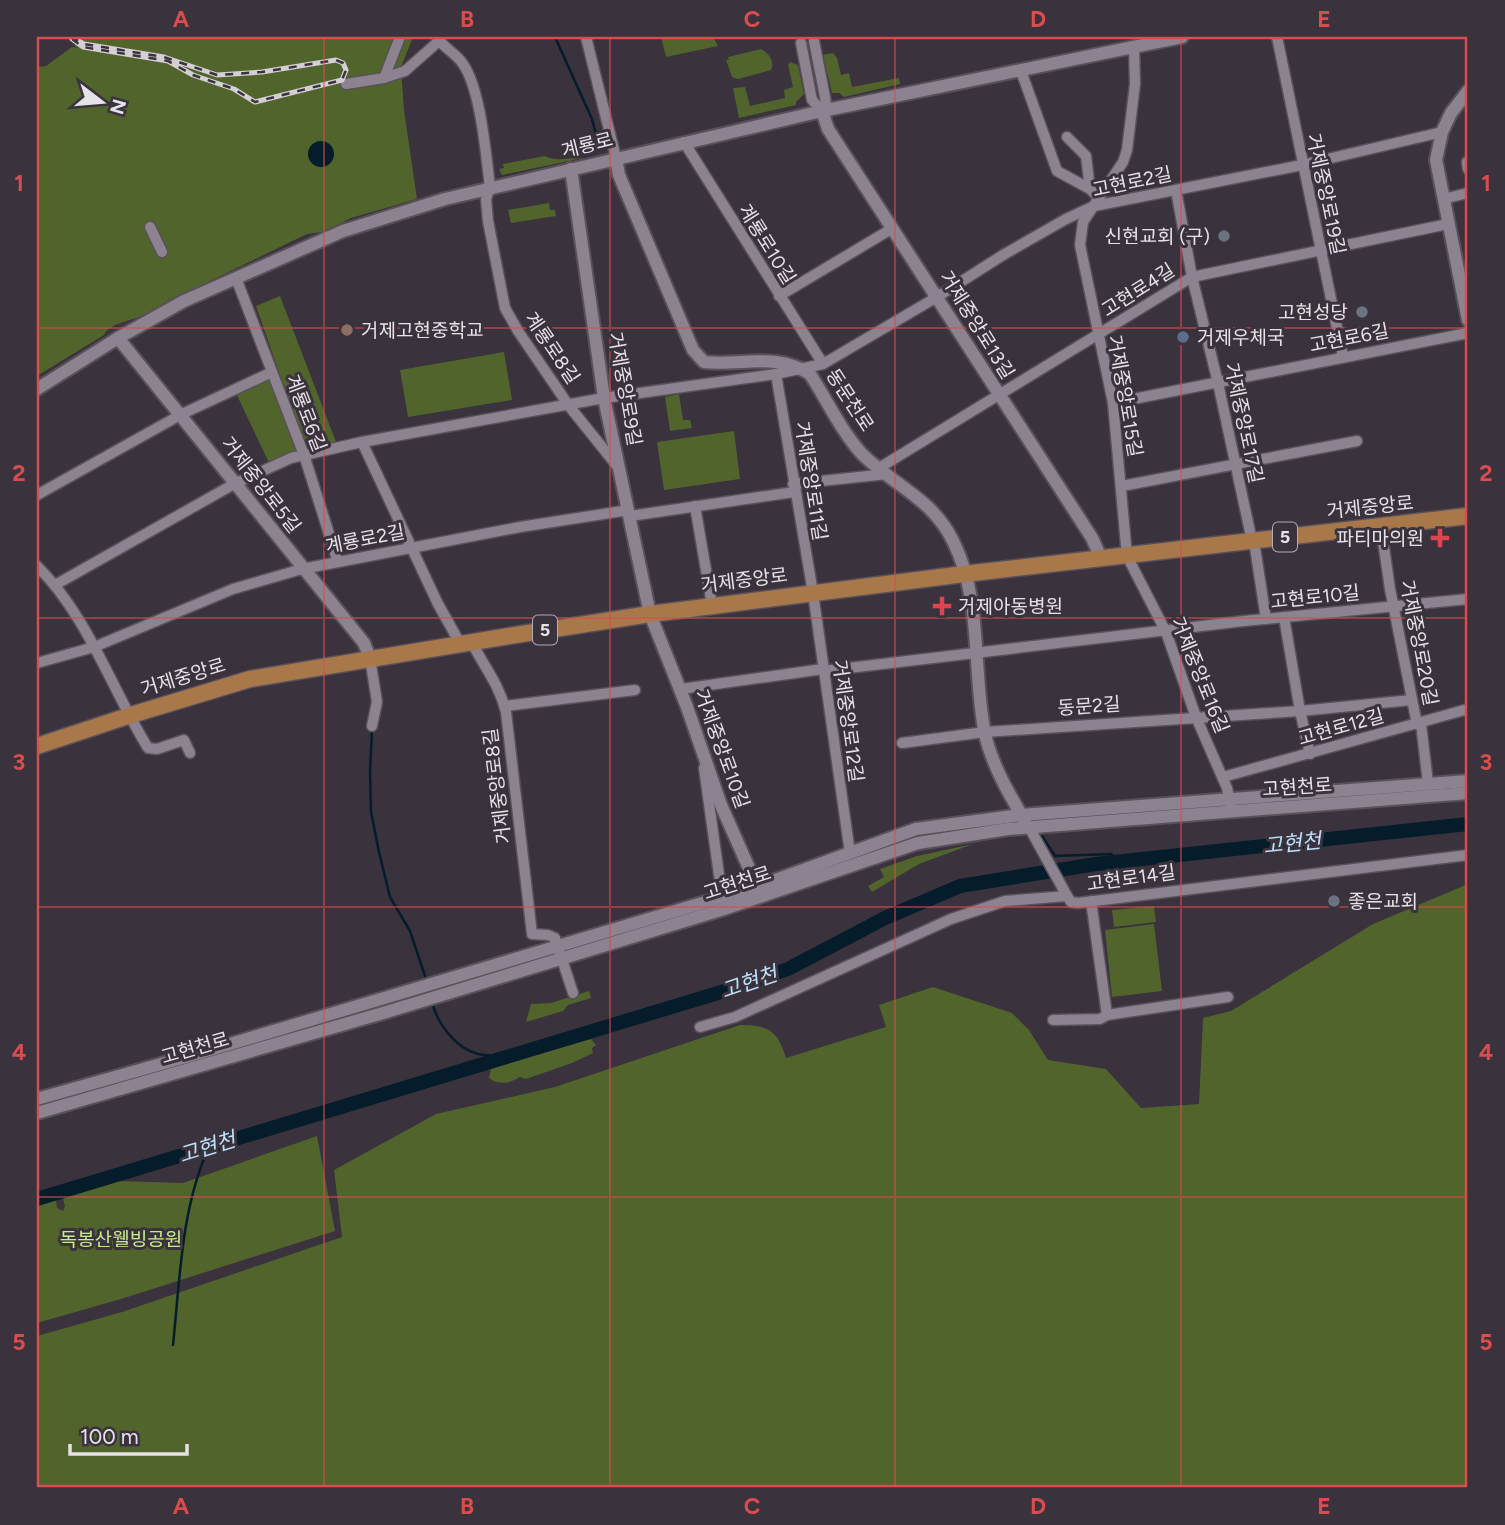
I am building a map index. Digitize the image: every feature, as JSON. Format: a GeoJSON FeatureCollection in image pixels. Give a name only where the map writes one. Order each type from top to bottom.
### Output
{"type":"FeatureCollection","features":[{"type":"Feature","properties":{"kind":"main road","name":"거제중앙로"},"geometry":{"type":"LineString","coordinates":[[37,746],[250,679],[370,658],[650,614],[964,574],[1468,516]]}},
{"type":"Feature","properties":{"kind":"street"},"geometry":{"type":"LineString","coordinates":[[384,78],[400,37]]}},
{"type":"Feature","properties":{"kind":"street"},"geometry":{"type":"LineString","coordinates":[[586,37],[616,158]]}},
{"type":"Feature","properties":{"kind":"street","name":"계룡로"},"geometry":{"type":"LineString","coordinates":[[37,389],[118,338],[184,301],[344,231],[444,199],[822,111],[1021,71],[1139,42],[1182,37]]}},
{"type":"Feature","properties":{"kind":"street","name":"거제중앙로19길"},"geometry":{"type":"LineString","coordinates":[[1277,37],[1343,357]]}},
{"type":"Feature","properties":{"kind":"street"},"geometry":{"type":"LineString","coordinates":[[346,84],[384,78],[405,71],[438,39]]}},
{"type":"Feature","properties":{"kind":"street","name":"계룡로8길"},"geometry":{"type":"LineString","coordinates":[[438,39],[463,64],[475,96],[491,187],[486,199],[488,221],[505,308],[569,406],[620,470]]}},
{"type":"Feature","properties":{"kind":"street"},"geometry":{"type":"LineString","coordinates":[[801,43],[812,100],[822,111],[826,104],[814,41]]}},
{"type":"Feature","properties":{"kind":"street","name":"거제중앙로15길"},"geometry":{"type":"LineString","coordinates":[[1127,556],[1113,404],[1080,245],[1083,222],[1123,162],[1127,150],[1139,42]]}},
{"type":"Feature","properties":{"kind":"street"},"geometry":{"type":"LineString","coordinates":[[1021,71],[1057,171],[1090,189]]}},
{"type":"Feature","properties":{"kind":"street"},"geometry":{"type":"LineString","coordinates":[[1468,91],[1451,113],[1442,132],[1436,160],[1468,320]]}},
{"type":"Feature","properties":{"kind":"street","name":"거제중앙로13길"},"geometry":{"type":"LineString","coordinates":[[822,111],[828,129],[1092,538],[1101,558]]}},
{"type":"Feature","properties":{"kind":"street","name":"고현로2길"},"geometry":{"type":"LineString","coordinates":[[55,585],[234,484],[291,458],[362,442],[604,398],[776,374],[823,364],[1096,202],[1176,190],[1302,165],[1442,132]]}},
{"type":"Feature","properties":{"kind":"street"},"geometry":{"type":"LineString","coordinates":[[1067,137],[1086,156],[1090,189],[1096,202]]}},
{"type":"Feature","properties":{"kind":"street","name":"계룡로10길"},"geometry":{"type":"LineString","coordinates":[[684,142],[823,364]]}},
{"type":"Feature","properties":{"kind":"street","name":"동문천로"},"geometry":{"type":"LineString","coordinates":[[616,158],[619,175],[635,215],[693,350],[698,356],[704,362],[717,363],[758,359],[778,361],[810,374],[850,439],[884,471],[915,494],[942,523],[953,541],[964,574],[985,732],[995,765],[1031,831]]}},
{"type":"Feature","properties":{"kind":"street","name":"거제중앙로9길"},"geometry":{"type":"LineString","coordinates":[[571,169],[604,398],[650,614]]}},
{"type":"Feature","properties":{"kind":"street","name":"거제중앙로17길"},"geometry":{"type":"LineString","coordinates":[[1176,190],[1192,277],[1253,541],[1266,619]]}},
{"type":"Feature","properties":{"kind":"street"},"geometry":{"type":"LineString","coordinates":[[1443,199],[1468,193]]}},
{"type":"Feature","properties":{"kind":"street","name":"고현로4길"},"geometry":{"type":"LineString","coordinates":[[884,471],[998,394],[1192,277],[1448,224]]}},
{"type":"Feature","properties":{"kind":"street"},"geometry":{"type":"LineString","coordinates":[[150,227],[162,252]]}},
{"type":"Feature","properties":{"kind":"street"},"geometry":{"type":"LineString","coordinates":[[779,296],[893,228]]}},
{"type":"Feature","properties":{"kind":"street","name":"계룡로6길"},"geometry":{"type":"LineString","coordinates":[[236,278],[304,455],[338,562]]}},
{"type":"Feature","properties":{"kind":"street","name":"고현로6길"},"geometry":{"type":"LineString","coordinates":[[1113,404],[1468,333]]}},
{"type":"Feature","properties":{"kind":"street","name":"거제중앙로5길"},"geometry":{"type":"LineString","coordinates":[[118,338],[182,414],[234,484],[364,643],[370,658]]}},
{"type":"Feature","properties":{"kind":"street"},"geometry":{"type":"LineString","coordinates":[[37,495],[182,414],[272,372]]}},
{"type":"Feature","properties":{"kind":"street","name":"거제중앙로11길"},"geometry":{"type":"LineString","coordinates":[[776,374],[813,593]]}},
{"type":"Feature","properties":{"kind":"street"},"geometry":{"type":"LineString","coordinates":[[1122,486],[1357,441]]}},
{"type":"Feature","properties":{"kind":"street","name":"거제중앙로8길"},"geometry":{"type":"LineString","coordinates":[[362,442],[411,548],[466,644],[492,674],[505,706],[532,933],[553,936],[559,952]]}},
{"type":"Feature","properties":{"kind":"street","name":"계룡로2길"},"geometry":{"type":"LineString","coordinates":[[37,663],[94,647],[233,589],[302,569],[520,527],[695,506],[884,471]]}},
{"type":"Feature","properties":{"kind":"street"},"geometry":{"type":"LineString","coordinates":[[695,506],[712,606]]}},
{"type":"Feature","properties":{"kind":"street","name":"거제중앙로20길"},"geometry":{"type":"LineString","coordinates":[[1381,527],[1394,607],[1419,724],[1427,783]]}},
{"type":"Feature","properties":{"kind":"street","name":"거제중앙로16길"},"geometry":{"type":"LineString","coordinates":[[1127,556],[1166,632],[1196,717],[1223,777],[1230,805]]}},
{"type":"Feature","properties":{"kind":"street"},"geometry":{"type":"LineString","coordinates":[[37,566],[55,585],[94,647],[148,748],[157,749],[184,740],[190,753]]}},
{"type":"Feature","properties":{"kind":"street","name":"거제중앙로12길"},"geometry":{"type":"LineString","coordinates":[[813,593],[850,853]]}},
{"type":"Feature","properties":{"kind":"street","name":"고현로10길"},"geometry":{"type":"LineString","coordinates":[[976,652],[1468,599]]}},
{"type":"Feature","properties":{"kind":"street","name":"거제중앙로10길"},"geometry":{"type":"LineString","coordinates":[[650,614],[757,892]]}},
{"type":"Feature","properties":{"kind":"street"},"geometry":{"type":"LineString","coordinates":[[1284,617],[1310,754]]}},
{"type":"Feature","properties":{"kind":"street"},"geometry":{"type":"LineString","coordinates":[[681,689],[976,652]]}},
{"type":"Feature","properties":{"kind":"street"},"geometry":{"type":"LineString","coordinates":[[370,658],[377,702],[372,726]]}},
{"type":"Feature","properties":{"kind":"street"},"geometry":{"type":"LineString","coordinates":[[505,706],[635,690]]}},
{"type":"Feature","properties":{"kind":"street","name":"동문2길"},"geometry":{"type":"LineString","coordinates":[[985,732],[1300,711],[1412,700]]}},
{"type":"Feature","properties":{"kind":"street","name":"고현로12길"},"geometry":{"type":"LineString","coordinates":[[1223,777],[1468,709]]}},
{"type":"Feature","properties":{"kind":"street"},"geometry":{"type":"LineString","coordinates":[[902,743],[985,732]]}},
{"type":"Feature","properties":{"kind":"street"},"geometry":{"type":"LineString","coordinates":[[703,757],[722,897]]}},
{"type":"Feature","properties":{"kind":"street","name":"고현천로"},"geometry":{"type":"LineString","coordinates":[[37,1113],[918,843],[1230,805],[1427,783],[1468,781]]}},
{"type":"Feature","properties":{"kind":"street","name":"고현천로"},"geometry":{"type":"LineString","coordinates":[[559,952],[722,897],[757,892],[916,829],[1021,815],[1468,793]]}},
{"type":"Feature","properties":{"kind":"street"},"geometry":{"type":"LineString","coordinates":[[1031,831],[1067,895]]}},
{"type":"Feature","properties":{"kind":"street","name":"고현로14길"},"geometry":{"type":"LineString","coordinates":[[699,1027],[746,1013],[951,919],[1005,901],[1067,895],[1072,902],[1091,901],[1468,855]]}},
{"type":"Feature","properties":{"kind":"street"},"geometry":{"type":"LineString","coordinates":[[1091,901],[1107,1015]]}},
{"type":"Feature","properties":{"kind":"street"},"geometry":{"type":"LineString","coordinates":[[559,952],[573,993]]}},
{"type":"Feature","properties":{"kind":"street","name":"고현천로"},"geometry":{"type":"LineString","coordinates":[[37,1099],[429,992]]}},
{"type":"Feature","properties":{"kind":"street"},"geometry":{"type":"LineString","coordinates":[[1053,1020],[1100,1020],[1107,1015],[1228,997]]}},
{"type":"Feature","properties":{"kind":"green space"},"geometry":{"type":"Polygon","coordinates":[[[78,37],[413,37],[401,67],[404,110],[417,199],[351,218],[323,232],[307,234],[145,315],[115,325],[104,335],[37,376],[37,67],[46,66],[72,47],[79,48],[74,46],[78,37]]]}},
{"type":"Feature","properties":{"kind":"green space"},"geometry":{"type":"Polygon","coordinates":[[[661,37],[713,37],[718,46],[666,57],[661,37]]]}},
{"type":"Feature","properties":{"kind":"green space"},"geometry":{"type":"Polygon","coordinates":[[[761,49],[770,58],[771,70],[738,79],[732,77],[726,60],[729,60],[728,57],[761,49]]]}},
{"type":"Feature","properties":{"kind":"green space"},"geometry":{"type":"Polygon","coordinates":[[[833,53],[841,75],[849,73],[852,87],[899,78],[900,84],[844,97],[839,93],[832,93],[823,55],[833,53]]]}},
{"type":"Feature","properties":{"kind":"green space"},"geometry":{"type":"Polygon","coordinates":[[[790,62],[798,65],[804,94],[796,105],[739,118],[733,88],[745,87],[750,106],[785,98],[784,90],[793,87],[788,65],[790,62]]]}},
{"type":"Feature","properties":{"kind":"green space"},"geometry":{"type":"Polygon","coordinates":[[[545,156],[554,159],[583,158],[502,175],[499,169],[504,168],[503,164],[545,156]]]}},
{"type":"Feature","properties":{"kind":"green space"},"geometry":{"type":"Polygon","coordinates":[[[549,203],[550,210],[555,210],[556,216],[511,223],[508,210],[549,203]]]}},
{"type":"Feature","properties":{"kind":"green space"},"geometry":{"type":"Polygon","coordinates":[[[280,296],[338,447],[306,450],[256,306],[280,296]]]}},
{"type":"Feature","properties":{"kind":"green space"},"geometry":{"type":"Polygon","coordinates":[[[504,352],[512,400],[408,417],[400,370],[504,352]]]}},
{"type":"Feature","properties":{"kind":"green space"},"geometry":{"type":"Polygon","coordinates":[[[272,372],[304,455],[271,467],[234,389],[272,372]]]}},
{"type":"Feature","properties":{"kind":"green space"},"geometry":{"type":"Polygon","coordinates":[[[679,394],[683,420],[690,420],[692,428],[670,431],[665,397],[679,394]]]}},
{"type":"Feature","properties":{"kind":"green space"},"geometry":{"type":"Polygon","coordinates":[[[734,431],[740,479],[664,490],[657,442],[734,431]]]}},
{"type":"Feature","properties":{"kind":"green space"},"geometry":{"type":"Polygon","coordinates":[[[973,844],[919,864],[872,892],[868,886],[884,877],[880,869],[917,856],[973,844]]]}},
{"type":"Feature","properties":{"kind":"green space"},"geometry":{"type":"Polygon","coordinates":[[[1468,884],[1468,1488],[37,1488],[37,1336],[122,1312],[342,1237],[334,1170],[436,1114],[555,1087],[740,1025],[758,1026],[770,1031],[779,1041],[786,1058],[886,1027],[879,1005],[933,987],[1012,1013],[1029,1030],[1048,1060],[1106,1069],[1141,1108],[1199,1104],[1203,1018],[1231,1011],[1373,924],[1468,884]]]}},
{"type":"Feature","properties":{"kind":"green space"},"geometry":{"type":"Polygon","coordinates":[[[1154,906],[1156,922],[1114,927],[1112,910],[1154,906]]]}},
{"type":"Feature","properties":{"kind":"green space"},"geometry":{"type":"Polygon","coordinates":[[[1154,924],[1162,991],[1112,997],[1105,930],[1154,924]]]}},
{"type":"Feature","properties":{"kind":"green space"},"geometry":{"type":"Polygon","coordinates":[[[589,991],[591,998],[568,1005],[563,1011],[526,1022],[531,1004],[551,1003],[589,991]]]}},
{"type":"Feature","properties":{"kind":"green space"},"geometry":{"type":"Polygon","coordinates":[[[591,1039],[596,1045],[592,1048],[593,1053],[572,1063],[526,1079],[520,1077],[501,1083],[489,1078],[491,1069],[496,1067],[591,1039]]]}},
{"type":"Feature","properties":{"kind":"green space","name":"독봉산웰빙공원"},"geometry":{"type":"Polygon","coordinates":[[[317,1136],[335,1231],[37,1323],[37,1204],[56,1200],[57,1208],[63,1211],[63,1199],[92,1186],[117,1181],[183,1183],[317,1136]]]}},
{"type":"Feature","properties":{"kind":"water"},"geometry":{"type":"Polygon","coordinates":[[[321,141],[331,144],[334,154],[331,164],[321,167],[311,164],[308,154],[311,144],[321,141]]]}},
{"type":"Feature","properties":{"kind":"waterway"},"geometry":{"type":"LineString","coordinates":[[555,37],[592,119],[599,146]]}},
{"type":"Feature","properties":{"kind":"waterway"},"geometry":{"type":"LineString","coordinates":[[372,730],[371,812],[379,852],[390,897],[410,931],[427,982]]}},
{"type":"Feature","properties":{"kind":"waterway","name":"고현천"},"geometry":{"type":"LineString","coordinates":[[37,1199],[718,993],[788,969],[885,918],[960,886],[1096,864],[1468,824]]}},
{"type":"Feature","properties":{"kind":"waterway"},"geometry":{"type":"LineString","coordinates":[[1042,836],[1055,856],[1111,854],[1120,862]]}},
{"type":"Feature","properties":{"kind":"waterway"},"geometry":{"type":"LineString","coordinates":[[432,1002],[448,1034],[462,1046],[478,1054],[506,1056]]}},
{"type":"Feature","properties":{"kind":"waterway"},"geometry":{"type":"LineString","coordinates":[[173,1345],[187,1219],[209,1147]]}},
{"type":"Feature","properties":{"kind":"railway"},"geometry":{"type":"LineString","coordinates":[[72,39],[83,47],[168,61],[193,75],[234,89],[255,102],[342,80],[346,70],[343,63],[336,60],[262,72],[217,75],[164,57],[84,44],[75,39]]}},
{"type":"Feature","properties":{"kind":"place","name":"신현교회 (구)"},"geometry":{"type":"Point","coordinates":[1224,236]}},
{"type":"Feature","properties":{"kind":"place","name":"고현성당"},"geometry":{"type":"Point","coordinates":[1362,312]}},
{"type":"Feature","properties":{"kind":"place","name":"거제고현중학교"},"geometry":{"type":"Point","coordinates":[347,330]}},
{"type":"Feature","properties":{"kind":"place","name":"거제우체국"},"geometry":{"type":"Point","coordinates":[1183,337]}},
{"type":"Feature","properties":{"kind":"place","name":"파티마의원"},"geometry":{"type":"Point","coordinates":[1440,538]}},
{"type":"Feature","properties":{"kind":"place","name":"거제아동병원"},"geometry":{"type":"Point","coordinates":[942,606]}},
{"type":"Feature","properties":{"kind":"place","name":"좋은교회"},"geometry":{"type":"Point","coordinates":[1334,901]}}]}
